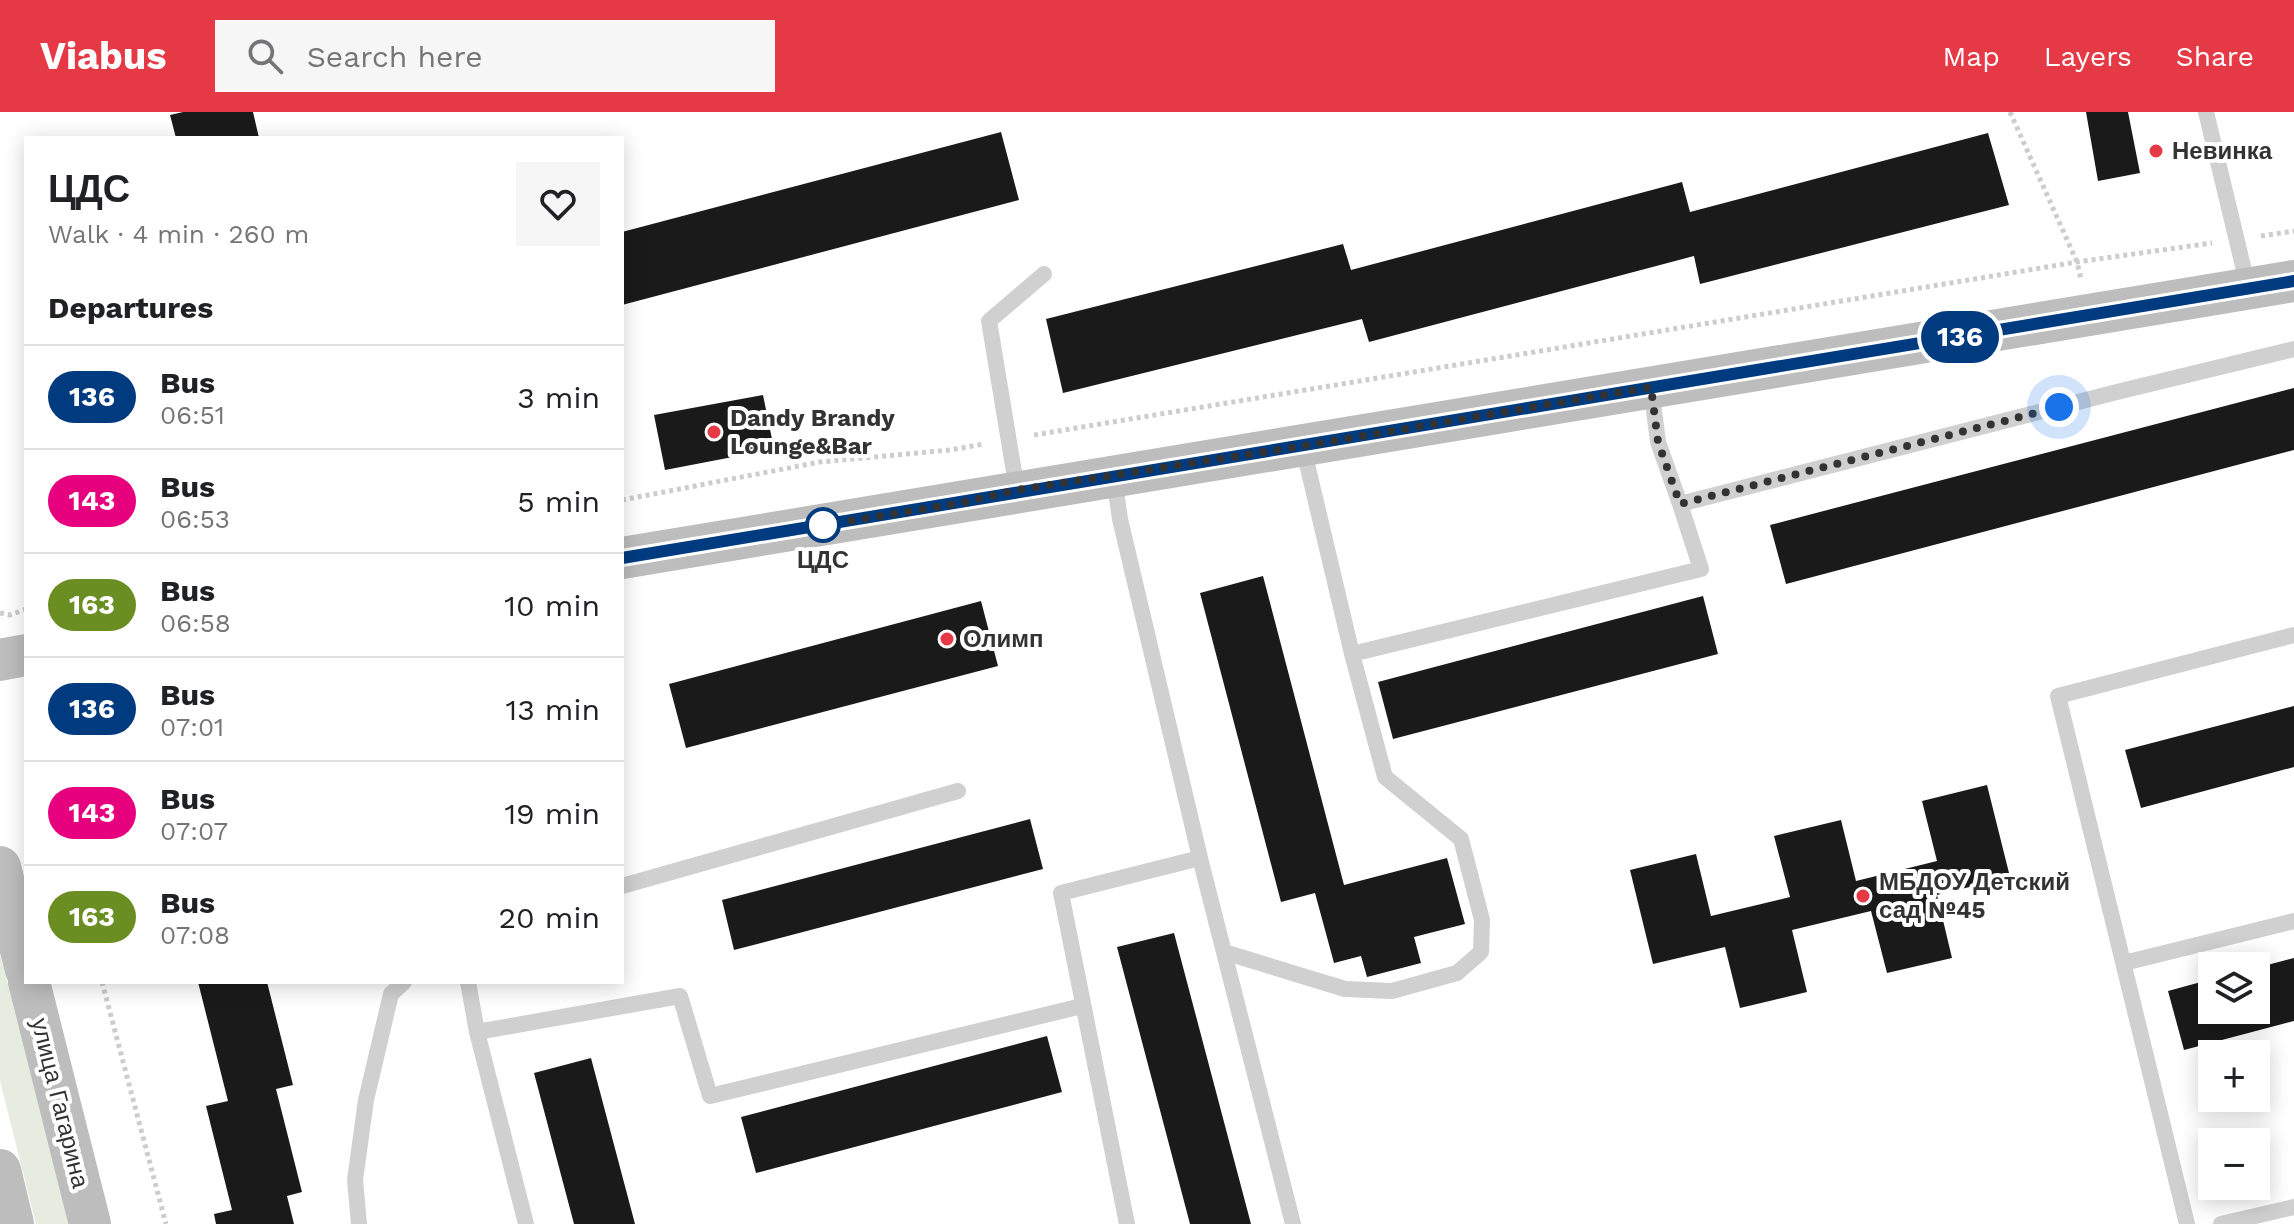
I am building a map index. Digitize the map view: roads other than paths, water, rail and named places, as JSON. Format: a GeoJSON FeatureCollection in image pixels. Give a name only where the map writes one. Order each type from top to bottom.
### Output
{"type":"FeatureCollection","features":[{"type":"Feature","properties":{"kind":"main road"},"geometry":{"type":"LineString","coordinates":[[624,558],[961,503],[1017,490],[1303,446],[2294,281]]}},
{"type":"Feature","properties":{"kind":"main road"},"geometry":{"type":"LineString","coordinates":[[0,660],[24,655]]}},
{"type":"Feature","properties":{"kind":"main road"},"geometry":{"type":"LineString","coordinates":[[0,867],[24,962]]}},
{"type":"Feature","properties":{"kind":"main road","name":"улица Гагарина"},"geometry":{"type":"LineString","coordinates":[[30,984],[90,1224]]}},
{"type":"Feature","properties":{"kind":"main road"},"geometry":{"type":"LineString","coordinates":[[0,1170],[13,1224]]}},
{"type":"Feature","properties":{"kind":"lane"},"geometry":{"type":"LineString","coordinates":[[2206,112],[2248,288]]}},
{"type":"Feature","properties":{"kind":"lane"},"geometry":{"type":"LineString","coordinates":[[1017,490],[989,321],[1044,274]]}},
{"type":"Feature","properties":{"kind":"lane"},"geometry":{"type":"LineString","coordinates":[[1680,504],[2294,349]]}},
{"type":"Feature","properties":{"kind":"lane"},"geometry":{"type":"LineString","coordinates":[[1352,654],[1701,569],[1658,442],[1651,387]]}},
{"type":"Feature","properties":{"kind":"lane"},"geometry":{"type":"LineString","coordinates":[[1224,952],[1345,989],[1392,991],[1457,973],[1481,952],[1482,920],[1461,839],[1385,777],[1352,654],[1303,446]]}},
{"type":"Feature","properties":{"kind":"lane"},"geometry":{"type":"LineString","coordinates":[[1113,476],[1120,519],[1200,858],[1293,1224]]}},
{"type":"Feature","properties":{"kind":"lane"},"geometry":{"type":"LineString","coordinates":[[2187,1224],[2058,696],[2294,635]]}},
{"type":"Feature","properties":{"kind":"lane"},"geometry":{"type":"LineString","coordinates":[[624,885],[958,791]]}},
{"type":"Feature","properties":{"kind":"lane"},"geometry":{"type":"LineString","coordinates":[[1127,1224],[1061,893],[1200,858]]}},
{"type":"Feature","properties":{"kind":"lane"},"geometry":{"type":"LineString","coordinates":[[2124,963],[2294,921]]}},
{"type":"Feature","properties":{"kind":"lane"},"geometry":{"type":"LineString","coordinates":[[359,1224],[355,1180],[366,1100],[391,994],[402,984]]}},
{"type":"Feature","properties":{"kind":"lane"},"geometry":{"type":"LineString","coordinates":[[468,984],[477,1032],[526,1224]]}},
{"type":"Feature","properties":{"kind":"lane"},"geometry":{"type":"LineString","coordinates":[[477,1032],[680,996],[710,1096],[1082,1006]]}},
{"type":"Feature","properties":{"kind":"lane"},"geometry":{"type":"LineString","coordinates":[[2221,1224],[2294,1207]]}},
{"type":"Feature","properties":{"kind":"place","name":"Невинка"},"geometry":{"type":"Point","coordinates":[2156,151]}},
{"type":"Feature","properties":{"kind":"place","name":"Dandy Brandy Lounge&Bar"},"geometry":{"type":"Point","coordinates":[714,432]}},
{"type":"Feature","properties":{"kind":"place","name":"ЦДС"},"geometry":{"type":"Point","coordinates":[823,525]}},
{"type":"Feature","properties":{"kind":"place","name":"Олимп"},"geometry":{"type":"Point","coordinates":[947,639]}},
{"type":"Feature","properties":{"kind":"place","name":"МБДОУ Детский сад №45"},"geometry":{"type":"Point","coordinates":[1863,896]}}]}
